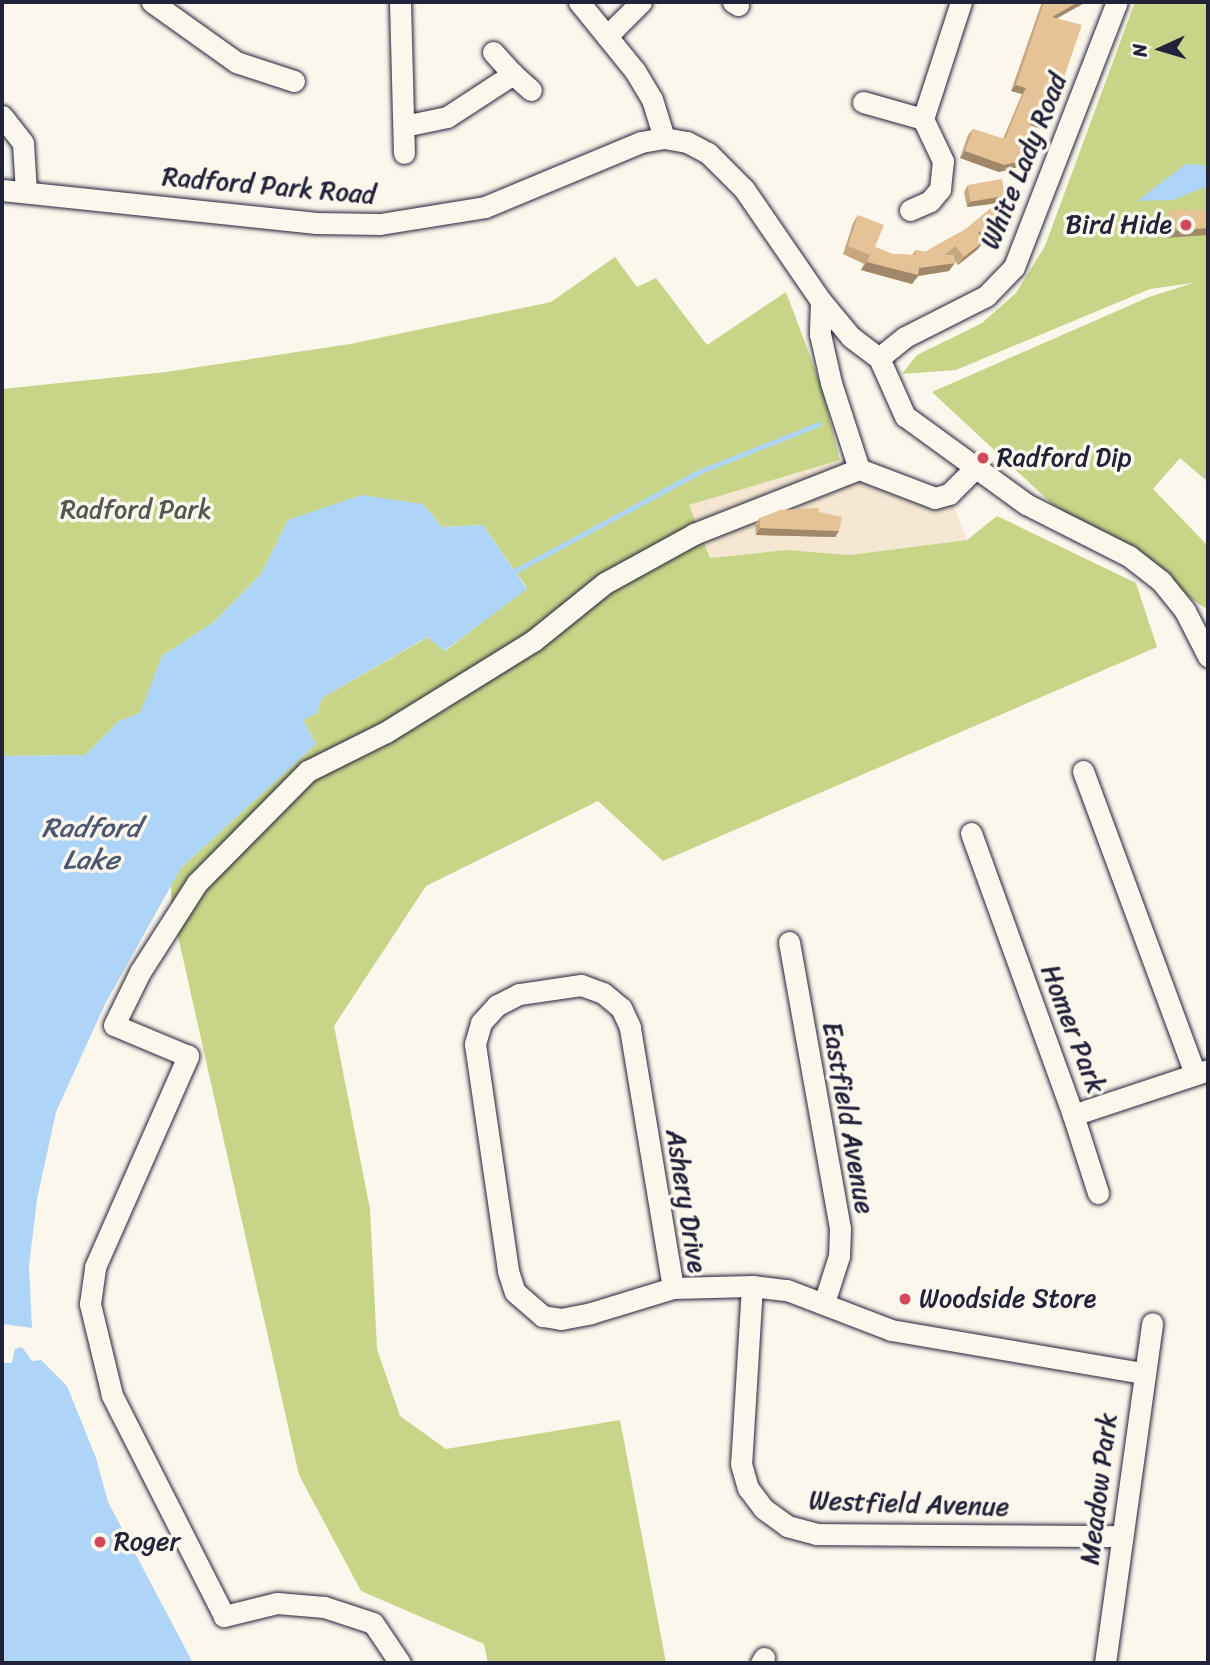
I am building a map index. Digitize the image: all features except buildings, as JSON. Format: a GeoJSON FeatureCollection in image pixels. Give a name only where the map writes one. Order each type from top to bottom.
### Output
{"type":"FeatureCollection","features":[{"type":"Feature","properties":{"kind":"street"},"geometry":{"type":"LineString","coordinates":[[152,2],[236,62],[294,81]]}},
{"type":"Feature","properties":{"kind":"street"},"geometry":{"type":"LineString","coordinates":[[400,2],[404,153]]}},
{"type":"Feature","properties":{"kind":"street"},"geometry":{"type":"LineString","coordinates":[[579,2],[652,99],[664,138],[708,152],[744,189],[821,301],[851,337],[879,358],[905,416],[973,470],[1026,504],[1129,556],[1161,581],[1185,611],[1208,656]]}},
{"type":"Feature","properties":{"kind":"street"},"geometry":{"type":"LineString","coordinates":[[607,36],[641,2]]}},
{"type":"Feature","properties":{"kind":"street"},"geometry":{"type":"LineString","coordinates":[[910,210],[930,201],[940,189],[943,161],[923,119],[961,2]]}},
{"type":"Feature","properties":{"kind":"street","name":"White Lady Road"},"geometry":{"type":"LineString","coordinates":[[879,358],[904,338],[986,296],[1014,267],[1117,2]]}},
{"type":"Feature","properties":{"kind":"street"},"geometry":{"type":"LineString","coordinates":[[493,52],[531,90]]}},
{"type":"Feature","properties":{"kind":"street"},"geometry":{"type":"LineString","coordinates":[[404,126],[447,117],[513,74]]}},
{"type":"Feature","properties":{"kind":"street"},"geometry":{"type":"LineString","coordinates":[[863,102],[923,119]]}},
{"type":"Feature","properties":{"kind":"street"},"geometry":{"type":"LineString","coordinates":[[2,116],[23,143],[26,192]]}},
{"type":"Feature","properties":{"kind":"street","name":"Radford Park Road"},"geometry":{"type":"LineString","coordinates":[[2,190],[316,223],[380,225],[485,208],[596,158],[664,138]]}},
{"type":"Feature","properties":{"kind":"street"},"geometry":{"type":"LineString","coordinates":[[821,301],[820,334],[828,370],[859,469]]}},
{"type":"Feature","properties":{"kind":"street"},"geometry":{"type":"LineString","coordinates":[[400,1663],[373,1623],[324,1607],[277,1603],[224,1616],[112,1395],[90,1304],[95,1267],[188,1056],[114,1025],[140,972],[197,883],[308,771],[386,732],[533,641],[605,583],[694,534],[859,469],[935,498],[949,494],[973,470]]}},
{"type":"Feature","properties":{"kind":"street"},"geometry":{"type":"LineString","coordinates":[[1083,771],[1202,1072]]}},
{"type":"Feature","properties":{"kind":"street","name":"Homer Park"},"geometry":{"type":"LineString","coordinates":[[971,833],[1073,1115],[1202,1072]]}},
{"type":"Feature","properties":{"kind":"street","name":"Eastfield Avenue"},"geometry":{"type":"LineString","coordinates":[[789,942],[840,1229],[839,1256],[824,1303]]}},
{"type":"Feature","properties":{"kind":"street","name":"Ashery Drive"},"geometry":{"type":"LineString","coordinates":[[674,1288],[630,1027],[621,1008],[603,993],[581,985],[519,993],[496,1005],[481,1023],[475,1044],[515,1292],[526,1306],[561,1319],[674,1288],[752,1286],[787,1290],[891,1330],[1142,1373]]}},
{"type":"Feature","properties":{"kind":"street"},"geometry":{"type":"LineString","coordinates":[[1073,1115],[1098,1193]]}},
{"type":"Feature","properties":{"kind":"street","name":"Westfield Avenue"},"geometry":{"type":"LineString","coordinates":[[752,1286],[741,1464],[748,1488],[764,1509],[787,1526],[816,1534],[1121,1536]]}},
{"type":"Feature","properties":{"kind":"street","name":"Meadow Park"},"geometry":{"type":"LineString","coordinates":[[1105,1663],[1142,1373],[1152,1323]]}},
{"type":"Feature","properties":{"kind":"shaded area"},"geometry":{"type":"Polygon","coordinates":[[[856,455],[860,469],[949,494],[967,540],[849,555],[787,550],[710,558],[689,505],[856,455]]]}},
{"type":"Feature","properties":{"kind":"green space"},"geometry":{"type":"Polygon","coordinates":[[[1135,2],[1208,2],[1208,482],[1180,458],[1153,489],[1208,546],[1208,610],[1051,503],[932,392],[1149,297],[1193,283],[1150,289],[956,370],[902,374],[917,355],[982,323],[1016,293],[1045,246],[1135,2]]]}},
{"type":"Feature","properties":{"kind":"green space","name":"Radford Park"},"geometry":{"type":"Polygon","coordinates":[[[615,257],[637,287],[656,278],[707,345],[786,292],[821,385],[840,460],[689,505],[710,558],[787,550],[849,555],[967,540],[997,516],[1136,583],[1157,647],[663,861],[598,801],[426,886],[334,1026],[370,1209],[377,1349],[400,1416],[446,1449],[620,1420],[666,1663],[488,1663],[484,1644],[361,1591],[299,1475],[171,905],[171,885],[181,868],[316,744],[303,720],[317,713],[322,698],[428,637],[445,651],[527,588],[483,525],[442,527],[423,504],[288,520],[261,574],[214,622],[162,656],[141,713],[119,721],[85,755],[2,756],[2,389],[166,372],[350,344],[551,302],[615,257]]]}},
{"type":"Feature","properties":{"kind":"water"},"geometry":{"type":"Polygon","coordinates":[[[1186,164],[1204,165],[1208,186],[1173,200],[1137,201],[1186,164]]]}},
{"type":"Feature","properties":{"kind":"water","name":"Radford Lake"},"geometry":{"type":"Polygon","coordinates":[[[361,495],[423,504],[442,527],[483,525],[527,589],[444,651],[427,637],[322,698],[317,713],[303,720],[316,744],[181,868],[105,1004],[56,1112],[37,1199],[29,1266],[32,1328],[2,1324],[2,756],[85,755],[119,721],[140,713],[162,656],[214,622],[261,574],[288,520],[361,495]]]}},
{"type":"Feature","properties":{"kind":"water"},"geometry":{"type":"Polygon","coordinates":[[[22,1347],[32,1361],[41,1360],[67,1386],[96,1458],[108,1502],[193,1663],[2,1663],[2,1363],[12,1363],[15,1349],[22,1347]]]}},
{"type":"Feature","properties":{"kind":"waterway"},"geometry":{"type":"LineString","coordinates":[[515,571],[701,471],[819,424]]}},
{"type":"Feature","properties":{"kind":"place","name":"Bird Hide"},"geometry":{"type":"Point","coordinates":[1186,225]}},
{"type":"Feature","properties":{"kind":"place","name":"Radford Dip"},"geometry":{"type":"Point","coordinates":[983,458]}},
{"type":"Feature","properties":{"kind":"place","name":"Woodside Store"},"geometry":{"type":"Point","coordinates":[905,1299]}},
{"type":"Feature","properties":{"kind":"place","name":"Roger"},"geometry":{"type":"Point","coordinates":[100,1542]}}]}
